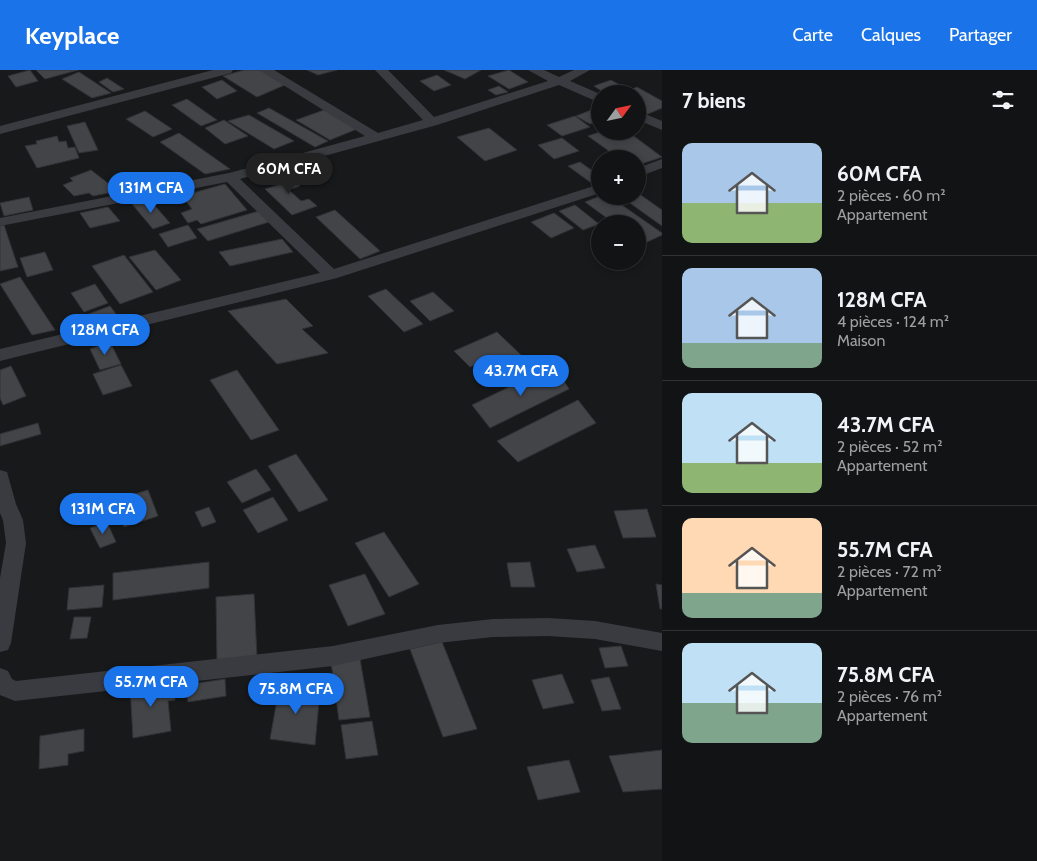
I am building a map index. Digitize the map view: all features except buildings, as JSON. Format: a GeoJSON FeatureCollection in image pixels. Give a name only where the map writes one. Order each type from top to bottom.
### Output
{"type":"FeatureCollection","features":[{"type":"Feature","properties":{"kind":"street"},"geometry":{"type":"LineString","coordinates":[[0,130],[227,70]]}},
{"type":"Feature","properties":{"kind":"street"},"geometry":{"type":"LineString","coordinates":[[265,70],[376,137]]}},
{"type":"Feature","properties":{"kind":"street"},"geometry":{"type":"LineString","coordinates":[[381,70],[432,122]]}},
{"type":"Feature","properties":{"kind":"street"},"geometry":{"type":"LineString","coordinates":[[534,70],[591,95]]}},
{"type":"Feature","properties":{"kind":"street"},"geometry":{"type":"LineString","coordinates":[[0,222],[230,177],[432,122],[560,81],[584,70]]}},
{"type":"Feature","properties":{"kind":"street"},"geometry":{"type":"LineString","coordinates":[[646,119],[662,126]]}},
{"type":"Feature","properties":{"kind":"street"},"geometry":{"type":"LineString","coordinates":[[646,170],[662,164]]}},
{"type":"Feature","properties":{"kind":"street"},"geometry":{"type":"LineString","coordinates":[[230,177],[331,275]]}},
{"type":"Feature","properties":{"kind":"street"},"geometry":{"type":"LineString","coordinates":[[0,355],[331,275],[591,191]]}},
{"type":"Feature","properties":{"kind":"street"},"geometry":{"type":"LineString","coordinates":[[0,477],[6,504],[13,520],[16,543],[0,643]]}},
{"type":"Feature","properties":{"kind":"street"},"geometry":{"type":"LineString","coordinates":[[0,678],[4,686],[14,691],[333,656],[438,634],[493,628],[548,627],[595,630],[662,642]]}}]}
